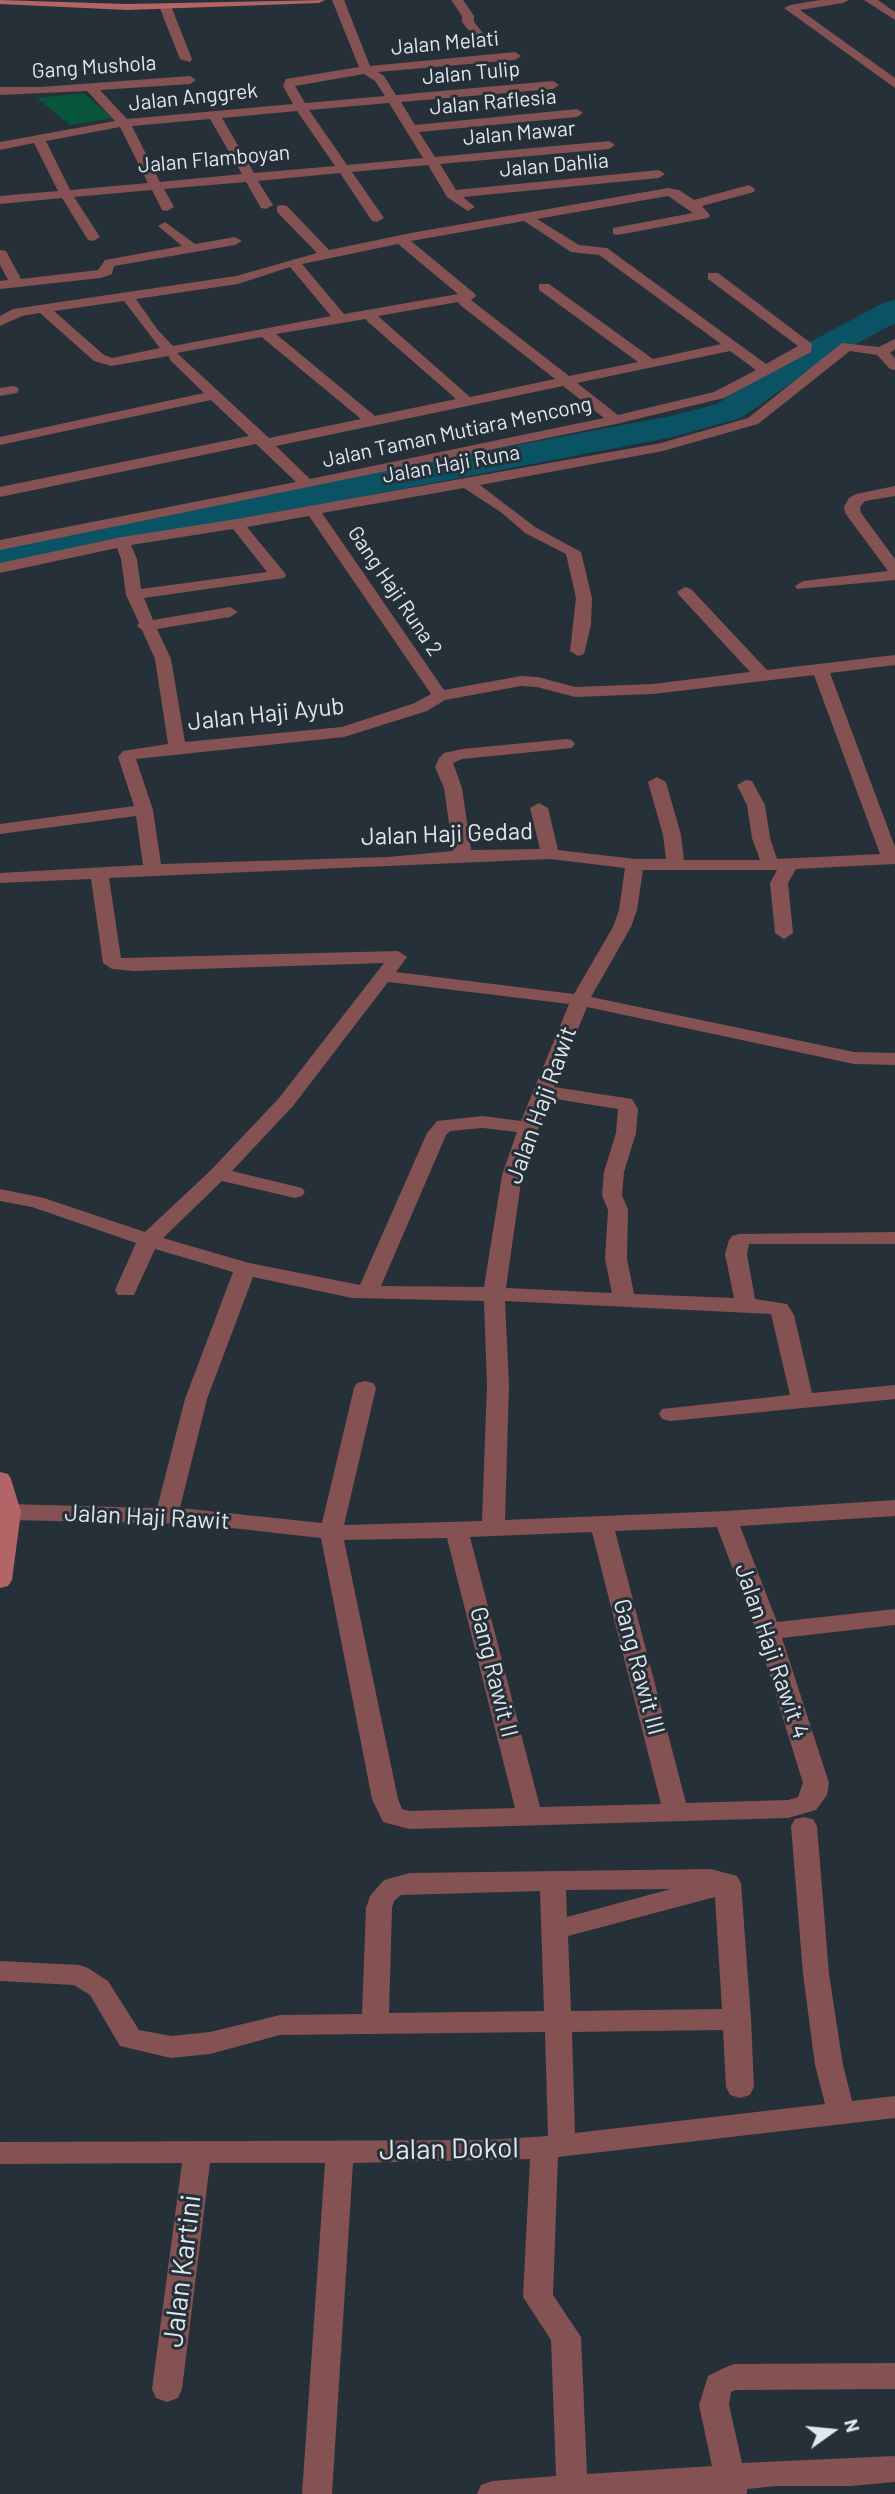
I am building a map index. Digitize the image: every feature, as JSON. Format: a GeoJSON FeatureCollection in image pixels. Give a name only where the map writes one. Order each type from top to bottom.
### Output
{"type":"FeatureCollection","features":[{"type":"Feature","properties":{"kind":"main road"},"geometry":{"type":"LineString","coordinates":[[0,1],[207,0]]}},
{"type":"Feature","properties":{"kind":"main road"},"geometry":{"type":"LineString","coordinates":[[63,1],[165,6],[319,0]]}},
{"type":"Feature","properties":{"kind":"main road"},"geometry":{"type":"LineString","coordinates":[[0,1479],[9,1512],[0,1580]]}},
{"type":"Feature","properties":{"kind":"street"},"geometry":{"type":"LineString","coordinates":[[338,0],[375,73],[452,194],[468,207]]}},
{"type":"Feature","properties":{"kind":"street"},"geometry":{"type":"LineString","coordinates":[[346,0],[375,73]]}},
{"type":"Feature","properties":{"kind":"street"},"geometry":{"type":"LineString","coordinates":[[457,0],[468,16],[468,22],[486,44]]}},
{"type":"Feature","properties":{"kind":"street"},"geometry":{"type":"LineString","coordinates":[[843,0],[790,8],[895,84]]}},
{"type":"Feature","properties":{"kind":"street"},"geometry":{"type":"LineString","coordinates":[[870,0],[895,17]]}},
{"type":"Feature","properties":{"kind":"street","name":"Gang Mushola"},"geometry":{"type":"LineString","coordinates":[[165,6],[186,59]]}},
{"type":"Feature","properties":{"kind":"street","name":"Jalan Melati"},"geometry":{"type":"LineString","coordinates":[[299,106],[289,86],[290,82],[515,56]]}},
{"type":"Feature","properties":{"kind":"street","name":"Gang Mushola"},"geometry":{"type":"LineString","coordinates":[[0,91],[40,92],[190,80]]}},
{"type":"Feature","properties":{"kind":"street","name":"Jalan Tulip"},"geometry":{"type":"LineString","coordinates":[[392,99],[552,85]]}},
{"type":"Feature","properties":{"kind":"street"},"geometry":{"type":"LineString","coordinates":[[90,87],[124,123],[167,207]]}},
{"type":"Feature","properties":{"kind":"street","name":"Jalan Anggrek"},"geometry":{"type":"LineString","coordinates":[[0,146],[124,123],[392,99]]}},
{"type":"Feature","properties":{"kind":"street"},"geometry":{"type":"LineString","coordinates":[[299,106],[377,218]]}},
{"type":"Feature","properties":{"kind":"street","name":"Jalan Raflesia"},"geometry":{"type":"LineString","coordinates":[[411,129],[577,113]]}},
{"type":"Feature","properties":{"kind":"street"},"geometry":{"type":"LineString","coordinates":[[213,114],[266,205]]}},
{"type":"Feature","properties":{"kind":"street"},"geometry":{"type":"LineString","coordinates":[[38,138],[66,194],[110,263]]}},
{"type":"Feature","properties":{"kind":"street","name":"Jalan Mawar"},"geometry":{"type":"LineString","coordinates":[[431,160],[609,145]]}},
{"type":"Feature","properties":{"kind":"street","name":"Jalan Flamboyan"},"geometry":{"type":"LineString","coordinates":[[0,200],[431,160]]}},
{"type":"Feature","properties":{"kind":"street","name":"Jalan Dahlia"},"geometry":{"type":"LineString","coordinates":[[452,194],[659,174]]}},
{"type":"Feature","properties":{"kind":"street"},"geometry":{"type":"LineString","coordinates":[[549,184],[566,206]]}},
{"type":"Feature","properties":{"kind":"street"},"geometry":{"type":"LineString","coordinates":[[692,205],[748,189]]}},
{"type":"Feature","properties":{"kind":"street"},"geometry":{"type":"LineString","coordinates":[[0,322],[18,312],[238,280],[293,262],[401,239],[674,193],[703,215],[618,231]]}},
{"type":"Feature","properties":{"kind":"street"},"geometry":{"type":"LineString","coordinates":[[282,209],[327,256]]}},
{"type":"Feature","properties":{"kind":"street"},"geometry":{"type":"LineString","coordinates":[[531,221],[576,249],[602,251],[765,370]]}},
{"type":"Feature","properties":{"kind":"street"},"geometry":{"type":"LineString","coordinates":[[165,226],[193,249]]}},
{"type":"Feature","properties":{"kind":"street"},"geometry":{"type":"LineString","coordinates":[[43,308],[106,362],[173,354],[340,318],[469,296],[401,239]]}},
{"type":"Feature","properties":{"kind":"street"},"geometry":{"type":"LineString","coordinates":[[6,284],[101,274],[107,271],[106,266],[110,263],[235,241]]}},
{"type":"Feature","properties":{"kind":"street"},"geometry":{"type":"LineString","coordinates":[[1,254],[6,284],[18,312]]}},
{"type":"Feature","properties":{"kind":"street"},"geometry":{"type":"LineString","coordinates":[[293,262],[340,318]]}},
{"type":"Feature","properties":{"kind":"street","name":"Jalan Taman Mutiara Mencong"},"geometry":{"type":"LineString","coordinates":[[0,545],[307,485],[705,400],[804,351],[807,347],[713,276]]}},
{"type":"Feature","properties":{"kind":"street"},"geometry":{"type":"LineString","coordinates":[[55,280],[79,303]]}},
{"type":"Feature","properties":{"kind":"street"},"geometry":{"type":"LineString","coordinates":[[544,287],[648,362]]}},
{"type":"Feature","properties":{"kind":"street","name":"Jalan Taman Mutiara Mencong"},"geometry":{"type":"LineString","coordinates":[[128,297],[152,332],[307,485]]}},
{"type":"Feature","properties":{"kind":"street","name":"Jalan Taman Mutiara Mencong"},"geometry":{"type":"LineString","coordinates":[[465,302],[615,420]]}},
{"type":"Feature","properties":{"kind":"street","name":"Jalan Taman Mutiara Mencong"},"geometry":{"type":"LineString","coordinates":[[373,319],[465,400]]}},
{"type":"Feature","properties":{"kind":"street","name":"Jalan Taman Mutiara Mencong"},"geometry":{"type":"LineString","coordinates":[[269,336],[371,421]]}},
{"type":"Feature","properties":{"kind":"street"},"geometry":{"type":"LineString","coordinates":[[895,342],[882,352],[895,366]]}},
{"type":"Feature","properties":{"kind":"street","name":"Jalan Haji Runa"},"geometry":{"type":"LineString","coordinates":[[0,568],[122,542],[313,511],[663,447],[753,421],[846,346],[857,345],[882,352]]}},
{"type":"Feature","properties":{"kind":"street","name":"Jalan Taman Mutiara Mencong"},"geometry":{"type":"LineString","coordinates":[[0,492],[371,421],[734,346]]}},
{"type":"Feature","properties":{"kind":"street"},"geometry":{"type":"LineString","coordinates":[[0,441],[215,396]]}},
{"type":"Feature","properties":{"kind":"street"},"geometry":{"type":"LineString","coordinates":[[466,482],[507,510],[530,530],[573,552],[584,598],[578,651]]}},
{"type":"Feature","properties":{"kind":"street"},"geometry":{"type":"LineString","coordinates":[[803,586],[895,572],[853,513],[852,507],[854,501],[861,496],[895,491]]}},
{"type":"Feature","properties":{"kind":"street","name":"Gang Haji Runa 2"},"geometry":{"type":"LineString","coordinates":[[313,511],[440,696]]}},
{"type":"Feature","properties":{"kind":"street"},"geometry":{"type":"LineString","coordinates":[[134,595],[278,575],[237,524]]}},
{"type":"Feature","properties":{"kind":"street"},"geometry":{"type":"LineString","coordinates":[[122,542],[129,559],[134,595],[145,626],[163,659],[177,748]]}},
{"type":"Feature","properties":{"kind":"street"},"geometry":{"type":"LineString","coordinates":[[685,592],[761,674]]}},
{"type":"Feature","properties":{"kind":"street"},"geometry":{"type":"LineString","coordinates":[[145,626],[230,612]]}},
{"type":"Feature","properties":{"kind":"street","name":"Jalan Haji Ayub"},"geometry":{"type":"LineString","coordinates":[[153,870],[144,810],[127,757],[177,748],[344,733],[421,707],[440,696],[521,681],[581,692],[653,689],[895,660]]}},
{"type":"Feature","properties":{"kind":"street"},"geometry":{"type":"LineString","coordinates":[[820,668],[893,859]]}},
{"type":"Feature","properties":{"kind":"street"},"geometry":{"type":"LineString","coordinates":[[463,856],[453,788],[444,767],[445,762],[450,757],[475,753],[566,744]]}},
{"type":"Feature","properties":{"kind":"street"},"geometry":{"type":"LineString","coordinates":[[657,782],[672,835],[676,864]]}},
{"type":"Feature","properties":{"kind":"street"},"geometry":{"type":"LineString","coordinates":[[746,785],[756,805],[761,838],[780,865],[784,933]]}},
{"type":"Feature","properties":{"kind":"street"},"geometry":{"type":"LineString","coordinates":[[539,808],[551,855]]}},
{"type":"Feature","properties":{"kind":"street"},"geometry":{"type":"LineString","coordinates":[[0,829],[144,810]]}},
{"type":"Feature","properties":{"kind":"street","name":"Jalan Haji Gedad"},"geometry":{"type":"LineString","coordinates":[[0,878],[388,862],[463,856],[551,855],[635,864],[780,865],[893,859]]}},
{"type":"Feature","properties":{"kind":"street","name":"Jalan Haji Rawit"},"geometry":{"type":"LineString","coordinates":[[493,1528],[498,1385],[495,1294],[512,1175],[542,1091],[580,1000],[622,927],[628,910],[635,864]]}},
{"type":"Feature","properties":{"kind":"street"},"geometry":{"type":"LineString","coordinates":[[99,873],[112,963],[134,965],[398,957],[286,1102],[218,1174],[148,1240],[126,1290]]}},
{"type":"Feature","properties":{"kind":"street"},"geometry":{"type":"LineString","coordinates":[[385,976],[580,1000],[854,1058],[895,1059]]}},
{"type":"Feature","properties":{"kind":"street"},"geometry":{"type":"LineString","coordinates":[[542,1091],[612,1100],[625,1103],[628,1109],[626,1133],[614,1172],[612,1195],[618,1210],[616,1259],[624,1299]]}},
{"type":"Feature","properties":{"kind":"street"},"geometry":{"type":"LineString","coordinates":[[368,1292],[438,1133],[444,1125],[482,1122],[531,1128]]}},
{"type":"Feature","properties":{"kind":"street"},"geometry":{"type":"LineString","coordinates":[[218,1174],[295,1192]]}},
{"type":"Feature","properties":{"kind":"street"},"geometry":{"type":"LineString","coordinates":[[0,1195],[37,1202],[148,1240],[245,1269],[352,1291],[495,1294],[770,1306],[779,1309],[783,1315],[802,1400]]}},
{"type":"Feature","properties":{"kind":"street"},"geometry":{"type":"LineString","coordinates":[[746,1305],[736,1254],[739,1240],[895,1238]]}},
{"type":"Feature","properties":{"kind":"street"},"geometry":{"type":"LineString","coordinates":[[167,1515],[196,1399],[245,1269]]}},
{"type":"Feature","properties":{"kind":"street"},"geometry":{"type":"LineString","coordinates":[[365,1388],[331,1532],[385,1800],[392,1815],[409,1821],[677,1813]]}},
{"type":"Feature","properties":{"kind":"street"},"geometry":{"type":"LineString","coordinates":[[670,1414],[895,1392]]}},
{"type":"Feature","properties":{"kind":"street","name":"Jalan Haji Rawit"},"geometry":{"type":"LineString","coordinates":[[9,1512],[167,1515],[331,1532],[383,1533],[601,1522],[726,1519],[895,1508]]}},
{"type":"Feature","properties":{"kind":"street","name":"Jalan Haji Rawit 4"},"geometry":{"type":"LineString","coordinates":[[677,1813],[788,1810],[807,1804],[814,1795],[816,1783],[768,1631],[726,1519]]}},
{"type":"Feature","properties":{"kind":"street","name":"Gang Rawit III"},"geometry":{"type":"LineString","coordinates":[[601,1522],[677,1813]]}},
{"type":"Feature","properties":{"kind":"street","name":"Gang Rawit II"},"geometry":{"type":"LineString","coordinates":[[457,1530],[530,1816]]}},
{"type":"Feature","properties":{"kind":"street"},"geometry":{"type":"LineString","coordinates":[[768,1631],[895,1617]]}},
{"type":"Feature","properties":{"kind":"street"},"geometry":{"type":"LineString","coordinates":[[804,1826],[817,1974],[829,2065],[841,2113]]}},
{"type":"Feature","properties":{"kind":"street"},"geometry":{"type":"LineString","coordinates":[[376,2023],[379,1908],[383,1896],[393,1887],[410,1883],[711,1879],[728,1883]]}},
{"type":"Feature","properties":{"kind":"street"},"geometry":{"type":"LineString","coordinates":[[553,1881],[557,2020],[553,2146],[538,2297],[566,2337],[572,2488]]}},
{"type":"Feature","properties":{"kind":"street"},"geometry":{"type":"LineString","coordinates":[[555,1930],[728,1883]]}},
{"type":"Feature","properties":{"kind":"street"},"geometry":{"type":"LineString","coordinates":[[728,1883],[740,2087]]}},
{"type":"Feature","properties":{"kind":"street"},"geometry":{"type":"LineString","coordinates":[[0,1971],[79,1975],[99,1988],[130,2039],[171,2047],[210,2043],[280,2025],[738,2019]]}},
{"type":"Feature","properties":{"kind":"street","name":"Jalan Dokol"},"geometry":{"type":"LineString","coordinates":[[0,2154],[486,2151],[553,2146],[895,2107]]}},
{"type":"Feature","properties":{"kind":"street"},"geometry":{"type":"LineString","coordinates":[[317,2494],[340,2151]]}},
{"type":"Feature","properties":{"kind":"street","name":"Jalan Kartini"},"geometry":{"type":"LineString","coordinates":[[167,2389],[197,2154]]}},
{"type":"Feature","properties":{"kind":"street"},"geometry":{"type":"LineString","coordinates":[[731,2486],[714,2405],[718,2385],[734,2377],[895,2376]]}},
{"type":"Feature","properties":{"kind":"street"},"geometry":{"type":"LineString","coordinates":[[492,2494],[572,2488],[731,2486],[776,2473],[851,2473],[895,2469]]}},
{"type":"Feature","properties":{"kind":"green space"},"geometry":{"type":"Polygon","coordinates":[[[84,93],[113,118],[70,125],[37,98],[84,93]]]}},
{"type":"Feature","properties":{"kind":"waterway"},"geometry":{"type":"LineString","coordinates":[[0,560],[172,522],[673,426],[729,411],[805,358],[895,310]]}}]}
